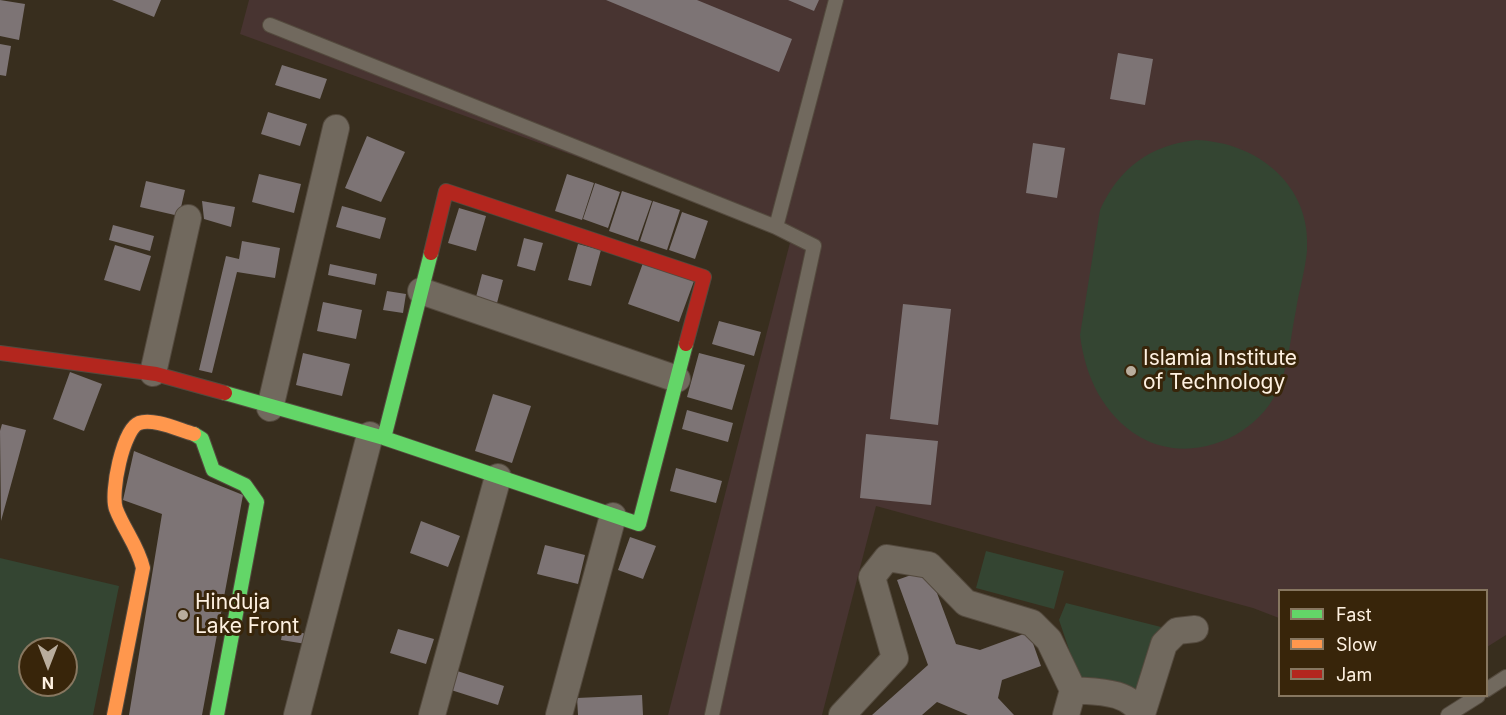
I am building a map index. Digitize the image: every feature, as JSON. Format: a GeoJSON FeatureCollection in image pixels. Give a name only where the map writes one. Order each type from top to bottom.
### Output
{"type":"FeatureCollection","features":[{"type":"Feature","properties":{"kind":"street"},"geometry":{"type":"LineString","coordinates":[[270,408],[336,128]]}},
{"type":"Feature","properties":{"kind":"street"},"geometry":{"type":"LineString","coordinates":[[0,353],[153,373],[377,437],[639,524],[704,277],[446,191],[421,291],[377,437],[297,715]]}},
{"type":"Feature","properties":{"kind":"street"},"geometry":{"type":"LineString","coordinates":[[153,373],[188,218]]}},
{"type":"Feature","properties":{"kind":"street"},"geometry":{"type":"LineString","coordinates":[[421,291],[677,379]]}},
{"type":"Feature","properties":{"kind":"street"},"geometry":{"type":"LineString","coordinates":[[114,715],[143,568],[140,554],[115,507],[115,475],[132,428],[139,423],[150,422],[195,434],[202,439],[213,470],[248,486],[255,493],[257,502],[217,715]]}},
{"type":"Feature","properties":{"kind":"street"},"geometry":{"type":"LineString","coordinates":[[432,715],[498,477]]}},
{"type":"Feature","properties":{"kind":"street"},"geometry":{"type":"LineString","coordinates":[[559,715],[614,516]]}},
{"type":"Feature","properties":{"kind":"street"},"geometry":{"type":"LineString","coordinates":[[842,715],[894,658],[872,577],[887,558],[929,565],[966,603],[1032,623],[1049,640],[1073,690],[1066,715]]}},
{"type":"Feature","properties":{"kind":"street"},"geometry":{"type":"LineString","coordinates":[[1142,715],[1164,644],[1177,631],[1195,628]]}},
{"type":"Feature","properties":{"kind":"street"},"geometry":{"type":"LineString","coordinates":[[1073,690],[1113,693],[1136,705],[1142,715]]}},
{"type":"Feature","properties":{"kind":"lane"},"geometry":{"type":"LineString","coordinates":[[776,227],[836,0]]}},
{"type":"Feature","properties":{"kind":"lane"},"geometry":{"type":"LineString","coordinates":[[270,25],[776,227],[814,246],[712,715]]}},
{"type":"Feature","properties":{"kind":"lane"},"geometry":{"type":"LineString","coordinates":[[1488,689],[1506,677]]}},
{"type":"Feature","properties":{"kind":"lane"},"geometry":{"type":"LineString","coordinates":[[1448,715],[1476,697]]}},
{"type":"Feature","properties":{"kind":"shaded area","name":"Islamia Institute of Technology"},"geometry":{"type":"Polygon","coordinates":[[[249,0],[1506,0],[1506,635],[1488,646],[1488,589],[1278,589],[1278,618],[1253,608],[876,506],[822,715],[668,715],[792,235],[240,34],[249,0]]]}},
{"type":"Feature","properties":{"kind":"green space"},"geometry":{"type":"Polygon","coordinates":[[[1196,140],[1240,149],[1259,159],[1276,172],[1290,187],[1300,206],[1306,227],[1307,251],[1286,367],[1270,404],[1256,420],[1221,442],[1180,449],[1160,445],[1140,437],[1116,418],[1106,406],[1091,379],[1080,335],[1100,210],[1108,195],[1127,171],[1150,153],[1164,147],[1196,140]]]}},
{"type":"Feature","properties":{"kind":"green space"},"geometry":{"type":"Polygon","coordinates":[[[986,551],[1064,571],[1054,609],[976,588],[986,551]]]}},
{"type":"Feature","properties":{"kind":"green space"},"geometry":{"type":"Polygon","coordinates":[[[0,558],[119,586],[93,715],[0,715],[0,558]]]}},
{"type":"Feature","properties":{"kind":"green space"},"geometry":{"type":"Polygon","coordinates":[[[1066,603],[1161,627],[1142,696],[1078,676],[1059,620],[1066,603]]]}},
{"type":"Feature","properties":{"kind":"building"},"geometry":{"type":"Polygon","coordinates":[[[0,0],[25,4],[19,40],[0,36],[0,0]]]}},
{"type":"Feature","properties":{"kind":"building"},"geometry":{"type":"Polygon","coordinates":[[[112,0],[161,0],[154,17],[112,0]]]}},
{"type":"Feature","properties":{"kind":"building"},"geometry":{"type":"Polygon","coordinates":[[[606,0],[697,0],[792,39],[779,72],[606,0]]]}},
{"type":"Feature","properties":{"kind":"building"},"geometry":{"type":"Polygon","coordinates":[[[788,0],[819,0],[814,11],[788,0]]]}},
{"type":"Feature","properties":{"kind":"building"},"geometry":{"type":"Polygon","coordinates":[[[0,44],[11,46],[6,76],[0,75],[0,44]]]}},
{"type":"Feature","properties":{"kind":"building"},"geometry":{"type":"Polygon","coordinates":[[[1118,53],[1153,59],[1145,105],[1110,99],[1118,53]]]}},
{"type":"Feature","properties":{"kind":"building"},"geometry":{"type":"Polygon","coordinates":[[[282,65],[327,79],[320,99],[275,85],[282,65]]]}},
{"type":"Feature","properties":{"kind":"building"},"geometry":{"type":"Polygon","coordinates":[[[268,112],[307,124],[300,146],[261,134],[268,112]]]}},
{"type":"Feature","properties":{"kind":"building"},"geometry":{"type":"Polygon","coordinates":[[[367,136],[405,152],[381,202],[345,188],[367,136]]]}},
{"type":"Feature","properties":{"kind":"building"},"geometry":{"type":"Polygon","coordinates":[[[1033,143],[1065,148],[1057,198],[1026,193],[1033,143]]]}},
{"type":"Feature","properties":{"kind":"building"},"geometry":{"type":"Polygon","coordinates":[[[259,174],[301,184],[294,213],[252,202],[259,174]]]}},
{"type":"Feature","properties":{"kind":"building"},"geometry":{"type":"Polygon","coordinates":[[[567,174],[594,183],[582,220],[555,211],[567,174]]]}},
{"type":"Feature","properties":{"kind":"building"},"geometry":{"type":"Polygon","coordinates":[[[146,181],[185,190],[179,216],[140,207],[146,181]]]}},
{"type":"Feature","properties":{"kind":"building"},"geometry":{"type":"Polygon","coordinates":[[[595,183],[620,192],[608,228],[583,219],[595,183]]]}},
{"type":"Feature","properties":{"kind":"building"},"geometry":{"type":"Polygon","coordinates":[[[622,191],[652,201],[638,241],[609,231],[622,191]]]}},
{"type":"Feature","properties":{"kind":"building"},"geometry":{"type":"Polygon","coordinates":[[[202,201],[235,207],[231,227],[204,219],[202,201]]]}},
{"type":"Feature","properties":{"kind":"building"},"geometry":{"type":"Polygon","coordinates":[[[653,201],[680,210],[667,250],[640,241],[653,201]]]}},
{"type":"Feature","properties":{"kind":"building"},"geometry":{"type":"Polygon","coordinates":[[[342,206],[386,218],[380,239],[336,227],[342,206]]]}},
{"type":"Feature","properties":{"kind":"building"},"geometry":{"type":"Polygon","coordinates":[[[459,208],[486,216],[476,251],[448,243],[459,208]]]}},
{"type":"Feature","properties":{"kind":"building"},"geometry":{"type":"Polygon","coordinates":[[[682,212],[708,221],[695,259],[669,250],[682,212]]]}},
{"type":"Feature","properties":{"kind":"building"},"geometry":{"type":"Polygon","coordinates":[[[113,225],[154,236],[150,251],[109,240],[113,225]]]}},
{"type":"Feature","properties":{"kind":"building"},"geometry":{"type":"Polygon","coordinates":[[[524,238],[543,243],[535,271],[517,266],[524,238]]]}},
{"type":"Feature","properties":{"kind":"building"},"geometry":{"type":"Polygon","coordinates":[[[242,241],[280,248],[275,278],[237,272],[212,373],[199,370],[226,256],[239,259],[242,241]]]}},
{"type":"Feature","properties":{"kind":"building"},"geometry":{"type":"Polygon","coordinates":[[[578,244],[601,250],[591,286],[568,280],[578,244]]]}},
{"type":"Feature","properties":{"kind":"building"},"geometry":{"type":"Polygon","coordinates":[[[115,245],[151,256],[140,291],[104,280],[115,245]]]}},
{"type":"Feature","properties":{"kind":"building"},"geometry":{"type":"Polygon","coordinates":[[[643,263],[694,281],[679,322],[628,304],[643,263]]]}},
{"type":"Feature","properties":{"kind":"building"},"geometry":{"type":"Polygon","coordinates":[[[330,264],[377,274],[375,285],[328,275],[330,264]]]}},
{"type":"Feature","properties":{"kind":"building"},"geometry":{"type":"Polygon","coordinates":[[[482,274],[503,280],[497,303],[476,297],[482,274]]]}},
{"type":"Feature","properties":{"kind":"building"},"geometry":{"type":"Polygon","coordinates":[[[387,291],[406,294],[403,313],[383,310],[387,291]]]}},
{"type":"Feature","properties":{"kind":"building"},"geometry":{"type":"Polygon","coordinates":[[[323,302],[362,310],[356,339],[317,331],[323,302]]]}},
{"type":"Feature","properties":{"kind":"building"},"geometry":{"type":"Polygon","coordinates":[[[903,304],[951,309],[938,425],[890,419],[903,304]]]}},
{"type":"Feature","properties":{"kind":"building"},"geometry":{"type":"Polygon","coordinates":[[[719,321],[761,332],[754,356],[712,344],[719,321]]]}},
{"type":"Feature","properties":{"kind":"building"},"geometry":{"type":"Polygon","coordinates":[[[303,353],[350,364],[342,396],[296,385],[303,353]]]}},
{"type":"Feature","properties":{"kind":"building"},"geometry":{"type":"Polygon","coordinates":[[[699,353],[745,365],[732,410],[687,397],[699,353]]]}},
{"type":"Feature","properties":{"kind":"building"},"geometry":{"type":"Polygon","coordinates":[[[70,372],[102,384],[84,431],[53,419],[70,372]]]}},
{"type":"Feature","properties":{"kind":"building"},"geometry":{"type":"Polygon","coordinates":[[[493,394],[531,406],[512,463],[475,451],[493,394]]]}},
{"type":"Feature","properties":{"kind":"building"},"geometry":{"type":"Polygon","coordinates":[[[687,410],[733,423],[728,442],[682,429],[687,410]]]}},
{"type":"Feature","properties":{"kind":"building"},"geometry":{"type":"Polygon","coordinates":[[[2,424],[26,430],[1,521],[0,431],[2,424]]]}},
{"type":"Feature","properties":{"kind":"building"},"geometry":{"type":"Polygon","coordinates":[[[866,434],[938,441],[931,505],[860,498],[866,434]]]}},
{"type":"Feature","properties":{"kind":"building","name":"Hinduja Lake Front"},"geometry":{"type":"Polygon","coordinates":[[[134,451],[243,495],[202,715],[129,715],[162,514],[123,500],[134,451]]]}},
{"type":"Feature","properties":{"kind":"building"},"geometry":{"type":"Polygon","coordinates":[[[676,468],[722,481],[716,503],[670,491],[676,468]]]}},
{"type":"Feature","properties":{"kind":"building"},"geometry":{"type":"Polygon","coordinates":[[[421,521],[460,536],[448,567],[410,553],[421,521]]]}},
{"type":"Feature","properties":{"kind":"building"},"geometry":{"type":"Polygon","coordinates":[[[630,537],[656,546],[643,579],[618,570],[630,537]]]}},
{"type":"Feature","properties":{"kind":"building"},"geometry":{"type":"Polygon","coordinates":[[[545,545],[585,555],[578,584],[537,574],[545,545]]]}},
{"type":"Feature","properties":{"kind":"building"},"geometry":{"type":"Polygon","coordinates":[[[928,569],[956,644],[980,650],[1029,632],[1041,666],[1002,680],[998,698],[1014,715],[968,715],[937,702],[922,715],[872,715],[928,665],[897,580],[928,569]]]}},
{"type":"Feature","properties":{"kind":"building"},"geometry":{"type":"Polygon","coordinates":[[[283,629],[307,634],[306,644],[281,640],[283,629]]]}},
{"type":"Feature","properties":{"kind":"building"},"geometry":{"type":"Polygon","coordinates":[[[398,629],[434,639],[426,664],[390,653],[398,629]]]}},
{"type":"Feature","properties":{"kind":"building"},"geometry":{"type":"Polygon","coordinates":[[[454,670],[504,686],[498,705],[448,689],[454,670]]]}},
{"type":"Feature","properties":{"kind":"building"},"geometry":{"type":"Polygon","coordinates":[[[642,695],[643,715],[578,715],[577,698],[642,695]]]}},
{"type":"Feature","properties":{"kind":"traffic: fast"},"geometry":{"type":"LineString","coordinates":[[384,438],[431,253]]}},
{"type":"Feature","properties":{"kind":"traffic: fast"},"geometry":{"type":"LineString","coordinates":[[225,393],[384,438],[639,524],[686,344]]}},
{"type":"Feature","properties":{"kind":"traffic: fast"},"geometry":{"type":"LineString","coordinates":[[194,434],[202,439],[213,470],[245,485],[257,502],[217,715]]}},
{"type":"Feature","properties":{"kind":"traffic: slow"},"geometry":{"type":"LineString","coordinates":[[114,715],[143,568],[138,552],[116,509],[115,490],[119,462],[128,437],[139,423],[159,423],[194,434]]}},
{"type":"Feature","properties":{"kind":"traffic: jam"},"geometry":{"type":"LineString","coordinates":[[431,253],[446,191],[704,277],[686,344]]}},
{"type":"Feature","properties":{"kind":"traffic: jam"},"geometry":{"type":"LineString","coordinates":[[0,353],[156,374],[225,393]]}},
{"type":"Feature","properties":{"kind":"place","name":"Islamia Institute of Technology"},"geometry":{"type":"Point","coordinates":[1131,371]}},
{"type":"Feature","properties":{"kind":"place","name":"Hinduja Lake Front"},"geometry":{"type":"Point","coordinates":[183,615]}}]}
